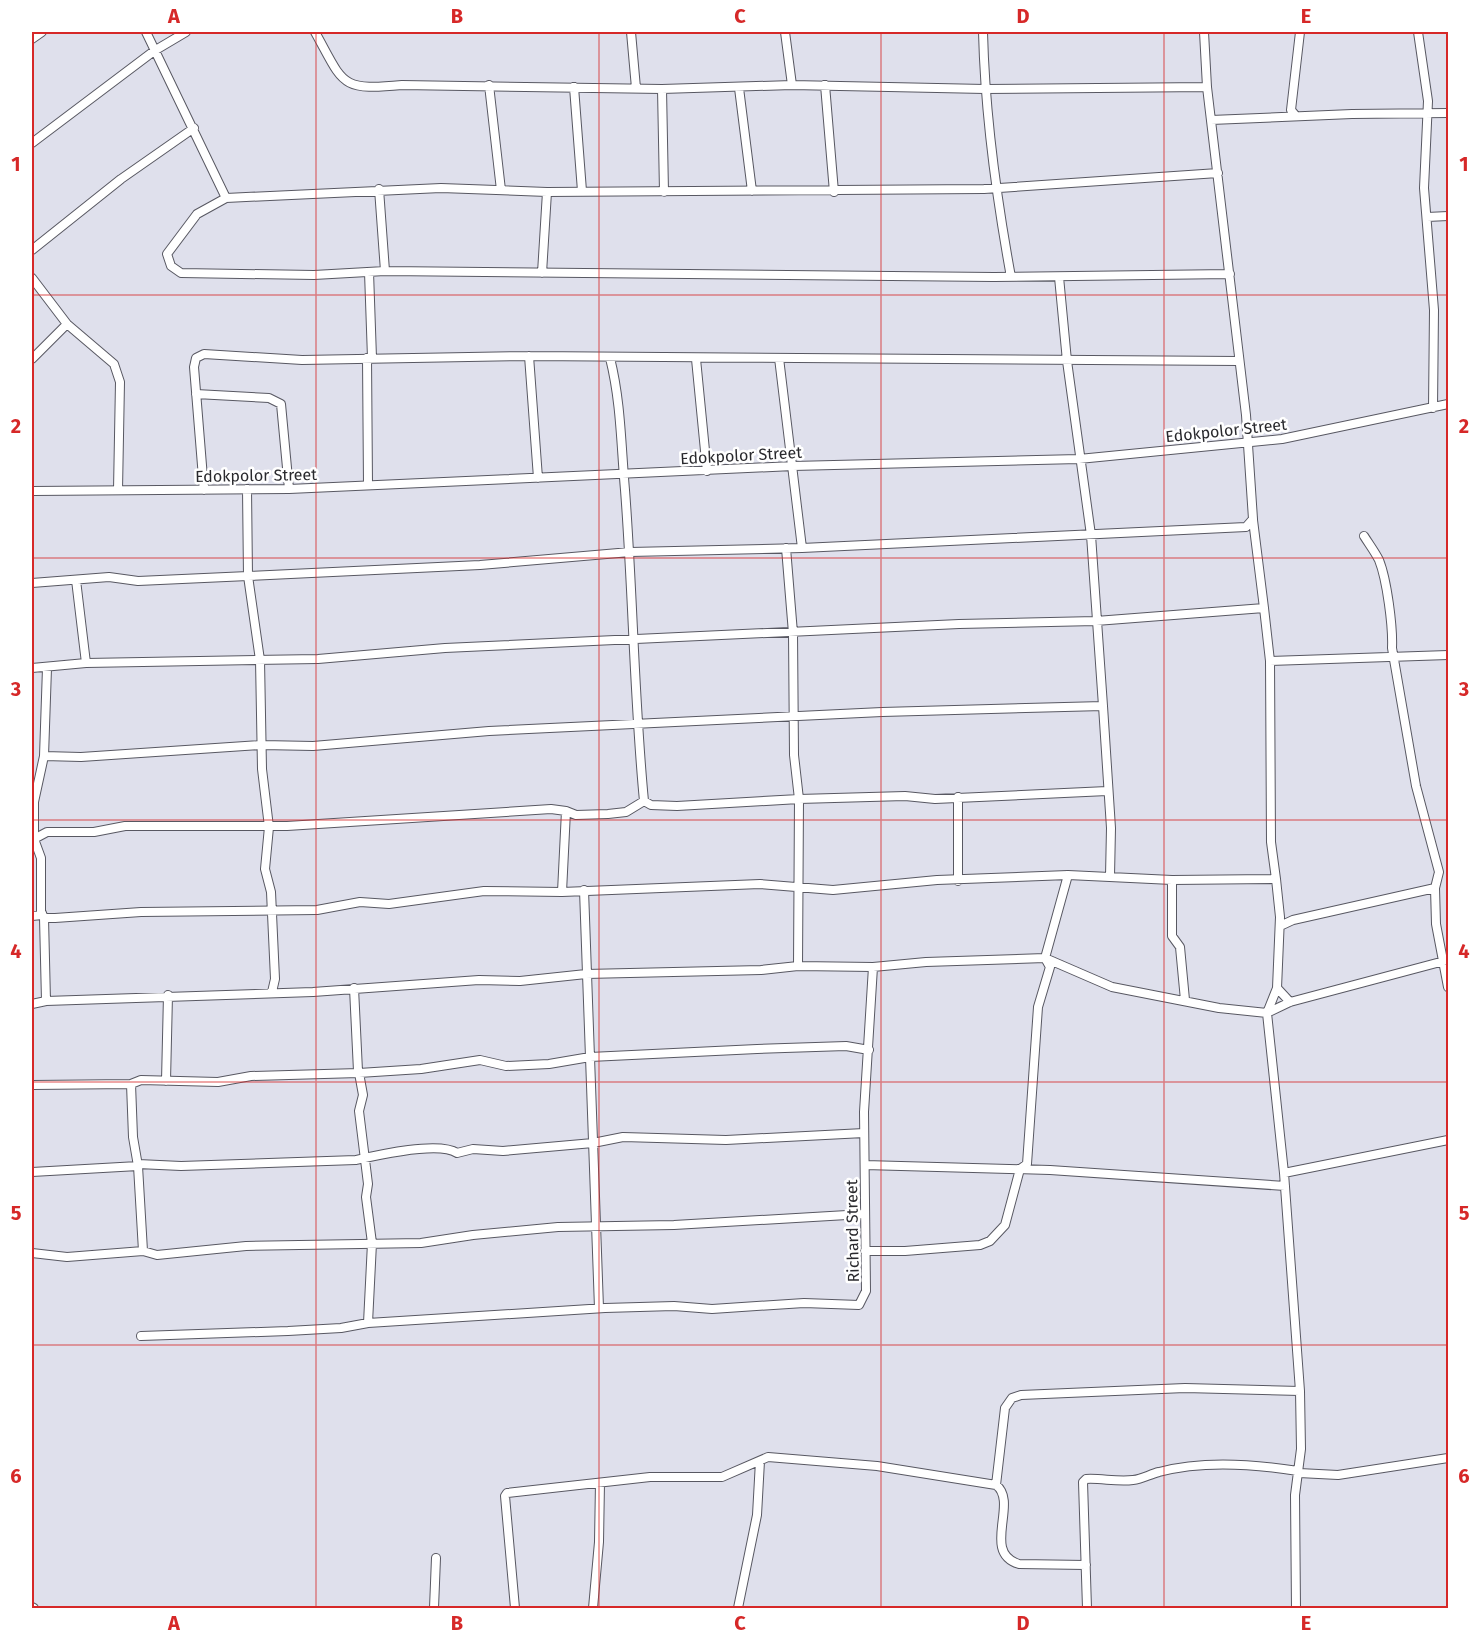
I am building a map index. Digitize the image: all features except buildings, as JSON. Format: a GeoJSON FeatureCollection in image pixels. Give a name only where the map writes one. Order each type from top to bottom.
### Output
{"type":"FeatureCollection","features":[{"type":"Feature","properties":{"kind":"street"},"geometry":{"type":"LineString","coordinates":[[32,39],[42,32]]}},
{"type":"Feature","properties":{"kind":"street"},"geometry":{"type":"LineString","coordinates":[[146,32],[226,198]]}},
{"type":"Feature","properties":{"kind":"street"},"geometry":{"type":"LineString","coordinates":[[32,143],[154,51],[186,32]]}},
{"type":"Feature","properties":{"kind":"street"},"geometry":{"type":"LineString","coordinates":[[315,32],[337,72],[351,86],[365,88],[402,85],[662,89],[792,85],[985,89],[1207,87]]}},
{"type":"Feature","properties":{"kind":"street"},"geometry":{"type":"LineString","coordinates":[[630,32],[636,88]]}},
{"type":"Feature","properties":{"kind":"street"},"geometry":{"type":"LineString","coordinates":[[785,32],[792,85]]}},
{"type":"Feature","properties":{"kind":"street"},"geometry":{"type":"LineString","coordinates":[[983,32],[985,89],[994,188],[1011,277]]}},
{"type":"Feature","properties":{"kind":"street"},"geometry":{"type":"LineString","coordinates":[[1204,32],[1207,87],[1247,426],[1253,520],[1270,661],[1271,842],[1280,926],[1278,988],[1267,1013],[1284,1173],[1300,1391],[1301,1449],[1295,1495],[1296,1608]]}},
{"type":"Feature","properties":{"kind":"street"},"geometry":{"type":"LineString","coordinates":[[1296,116],[1291,110],[1300,32]]}},
{"type":"Feature","properties":{"kind":"street"},"geometry":{"type":"LineString","coordinates":[[1418,32],[1428,101],[1424,188],[1434,310],[1433,408]]}},
{"type":"Feature","properties":{"kind":"street"},"geometry":{"type":"LineString","coordinates":[[489,85],[501,190]]}},
{"type":"Feature","properties":{"kind":"street"},"geometry":{"type":"LineString","coordinates":[[825,85],[834,192]]}},
{"type":"Feature","properties":{"kind":"street"},"geometry":{"type":"LineString","coordinates":[[574,87],[582,191]]}},
{"type":"Feature","properties":{"kind":"street"},"geometry":{"type":"LineString","coordinates":[[739,88],[752,191]]}},
{"type":"Feature","properties":{"kind":"street"},"geometry":{"type":"LineString","coordinates":[[662,89],[664,192]]}},
{"type":"Feature","properties":{"kind":"street"},"geometry":{"type":"LineString","coordinates":[[1211,120],[1449,113]]}},
{"type":"Feature","properties":{"kind":"street"},"geometry":{"type":"LineString","coordinates":[[32,250],[121,179],[194,128]]}},
{"type":"Feature","properties":{"kind":"street"},"geometry":{"type":"LineString","coordinates":[[1218,173],[994,188],[834,192],[547,192],[379,189],[226,198],[197,214],[166,254],[171,266],[181,273],[195,275],[314,275],[385,271],[1011,277],[1230,274]]}},
{"type":"Feature","properties":{"kind":"street"},"geometry":{"type":"LineString","coordinates":[[379,189],[385,271]]}},
{"type":"Feature","properties":{"kind":"street"},"geometry":{"type":"LineString","coordinates":[[542,273],[547,192]]}},
{"type":"Feature","properties":{"kind":"street"},"geometry":{"type":"LineString","coordinates":[[1426,216],[1449,216]]}},
{"type":"Feature","properties":{"kind":"street"},"geometry":{"type":"LineString","coordinates":[[368,485],[369,272]]}},
{"type":"Feature","properties":{"kind":"street"},"geometry":{"type":"LineString","coordinates":[[1059,277],[1079,459],[1091,535],[1111,828],[1110,876]]}},
{"type":"Feature","properties":{"kind":"street"},"geometry":{"type":"LineString","coordinates":[[32,278],[67,324],[114,364],[120,382],[118,490]]}},
{"type":"Feature","properties":{"kind":"street"},"geometry":{"type":"LineString","coordinates":[[32,359],[67,324]]}},
{"type":"Feature","properties":{"kind":"street"},"geometry":{"type":"LineString","coordinates":[[204,490],[194,367],[196,358],[204,354],[302,360],[529,356],[696,359],[1239,361]]}},
{"type":"Feature","properties":{"kind":"street"},"geometry":{"type":"LineString","coordinates":[[529,356],[538,478]]}},
{"type":"Feature","properties":{"kind":"street"},"geometry":{"type":"LineString","coordinates":[[610,358],[618,390],[635,639],[636,725],[644,801]]}},
{"type":"Feature","properties":{"kind":"street"},"geometry":{"type":"LineString","coordinates":[[779,358],[794,466],[802,548]]}},
{"type":"Feature","properties":{"kind":"street"},"geometry":{"type":"LineString","coordinates":[[696,359],[707,471]]}},
{"type":"Feature","properties":{"kind":"street"},"geometry":{"type":"LineString","coordinates":[[196,394],[269,398],[281,404],[289,489]]}},
{"type":"Feature","properties":{"kind":"street","name":"Edokpolor Street"},"geometry":{"type":"LineString","coordinates":[[32,491],[289,489],[794,466],[1079,459],[1247,443],[1449,404]]}},
{"type":"Feature","properties":{"kind":"street"},"geometry":{"type":"LineString","coordinates":[[247,489],[248,576],[260,660],[262,746],[269,826],[265,869],[271,892],[275,979],[272,992]]}},
{"type":"Feature","properties":{"kind":"street"},"geometry":{"type":"LineString","coordinates":[[32,583],[480,566],[630,552],[802,548],[1091,535],[1246,527],[1253,520]]}},
{"type":"Feature","properties":{"kind":"street"},"geometry":{"type":"LineString","coordinates":[[1364,536],[1379,560],[1384,580],[1393,629],[1394,658],[1416,786],[1439,872],[1435,888],[1436,924],[1446,960],[1449,987]]}},
{"type":"Feature","properties":{"kind":"street"},"geometry":{"type":"LineString","coordinates":[[786,548],[793,633],[799,799],[798,966]]}},
{"type":"Feature","properties":{"kind":"street"},"geometry":{"type":"LineString","coordinates":[[76,580],[86,663]]}},
{"type":"Feature","properties":{"kind":"street"},"geometry":{"type":"LineString","coordinates":[[32,668],[86,663],[318,659],[369,653],[635,639],[1096,621],[1264,608]]}},
{"type":"Feature","properties":{"kind":"street"},"geometry":{"type":"LineString","coordinates":[[1270,661],[1394,658],[1449,654]]}},
{"type":"Feature","properties":{"kind":"street"},"geometry":{"type":"LineString","coordinates":[[46,1001],[41,858],[33,839],[34,802],[44,756],[47,668]]}},
{"type":"Feature","properties":{"kind":"street"},"geometry":{"type":"LineString","coordinates":[[44,756],[81,757],[262,746],[313,746],[489,732],[882,712],[1102,706]]}},
{"type":"Feature","properties":{"kind":"street"},"geometry":{"type":"LineString","coordinates":[[644,801],[651,805],[677,806],[799,799],[958,797],[1107,791]]}},
{"type":"Feature","properties":{"kind":"street"},"geometry":{"type":"LineString","coordinates":[[958,797],[958,881]]}},
{"type":"Feature","properties":{"kind":"street"},"geometry":{"type":"LineString","coordinates":[[33,839],[47,832],[94,832],[125,825],[269,826],[531,813],[551,809],[576,815],[626,812],[644,801]]}},
{"type":"Feature","properties":{"kind":"street"},"geometry":{"type":"LineString","coordinates":[[562,892],[566,811]]}},
{"type":"Feature","properties":{"kind":"street"},"geometry":{"type":"LineString","coordinates":[[32,916],[270,909],[317,910],[360,902],[389,904],[484,891],[562,892],[737,885],[799,886],[833,890],[937,880],[958,881],[1068,875],[1172,880],[1276,879]]}},
{"type":"Feature","properties":{"kind":"street"},"geometry":{"type":"LineString","coordinates":[[865,1251],[905,1251],[980,1245],[990,1242],[1005,1225],[1020,1169],[1027,1164],[1038,1007],[1050,967],[1045,958],[1068,875]]}},
{"type":"Feature","properties":{"kind":"street"},"geometry":{"type":"LineString","coordinates":[[1172,880],[1172,936],[1180,947],[1185,1000]]}},
{"type":"Feature","properties":{"kind":"street"},"geometry":{"type":"LineString","coordinates":[[1280,926],[1293,920],[1435,888]]}},
{"type":"Feature","properties":{"kind":"street"},"geometry":{"type":"LineString","coordinates":[[141,1336],[341,1328],[368,1323],[599,1308],[584,890]]}},
{"type":"Feature","properties":{"kind":"street"},"geometry":{"type":"LineString","coordinates":[[32,1004],[46,1001],[272,992],[480,980],[520,981],[586,974],[741,971],[798,966],[873,967],[926,962],[1045,958],[1112,987],[1267,1013],[1290,1002],[1446,960]]}},
{"type":"Feature","properties":{"kind":"street","name":"Richard Street"},"geometry":{"type":"LineString","coordinates":[[599,1308],[674,1306],[712,1309],[804,1303],[859,1305],[866,1292],[864,1133],[873,967]]}},
{"type":"Feature","properties":{"kind":"street"},"geometry":{"type":"LineString","coordinates":[[354,988],[358,1072],[363,1095],[359,1111],[368,1184],[366,1197],[372,1243],[368,1323]]}},
{"type":"Feature","properties":{"kind":"street"},"geometry":{"type":"LineString","coordinates":[[1278,988],[1290,1002]]}},
{"type":"Feature","properties":{"kind":"street"},"geometry":{"type":"LineString","coordinates":[[166,1081],[168,995]]}},
{"type":"Feature","properties":{"kind":"street"},"geometry":{"type":"LineString","coordinates":[[32,1085],[131,1084],[141,1080],[218,1082],[250,1076],[421,1069],[480,1060],[506,1066],[549,1064],[590,1057],[829,1047],[869,1050]]}},
{"type":"Feature","properties":{"kind":"street"},"geometry":{"type":"LineString","coordinates":[[131,1084],[132,1137],[138,1165],[143,1251]]}},
{"type":"Feature","properties":{"kind":"street"},"geometry":{"type":"LineString","coordinates":[[32,1172],[138,1165],[180,1166],[365,1158],[379,1154],[449,1148],[457,1153],[473,1149],[503,1151],[593,1143],[623,1137],[726,1140],[864,1133]]}},
{"type":"Feature","properties":{"kind":"street"},"geometry":{"type":"LineString","coordinates":[[1284,1173],[1449,1140]]}},
{"type":"Feature","properties":{"kind":"street"},"geometry":{"type":"LineString","coordinates":[[865,1165],[1020,1169],[1285,1186]]}},
{"type":"Feature","properties":{"kind":"street"},"geometry":{"type":"LineString","coordinates":[[32,1253],[67,1257],[143,1251],[157,1255],[246,1246],[421,1243],[473,1234],[596,1225],[674,1225],[864,1214]]}},
{"type":"Feature","properties":{"kind":"street"},"geometry":{"type":"LineString","coordinates":[[996,1485],[1005,1408],[1012,1398],[1021,1395],[1185,1388],[1300,1391]]}},
{"type":"Feature","properties":{"kind":"street"},"geometry":{"type":"LineString","coordinates":[[515,1608],[505,1496],[507,1493],[650,1477],[722,1477],[768,1457],[819,1460],[996,1485],[1003,1494],[1002,1551],[1010,1562],[1086,1565]]}},
{"type":"Feature","properties":{"kind":"street"},"geometry":{"type":"LineString","coordinates":[[1087,1608],[1083,1482],[1086,1479],[1129,1480],[1144,1478],[1159,1472],[1218,1465],[1267,1466],[1299,1472],[1338,1475],[1449,1458]]}},
{"type":"Feature","properties":{"kind":"street"},"geometry":{"type":"LineString","coordinates":[[738,1608],[757,1515],[760,1461]]}},
{"type":"Feature","properties":{"kind":"street"},"geometry":{"type":"LineString","coordinates":[[593,1608],[599,1542],[600,1483]]}},
{"type":"Feature","properties":{"kind":"street"},"geometry":{"type":"LineString","coordinates":[[434,1608],[436,1558]]}}]}
